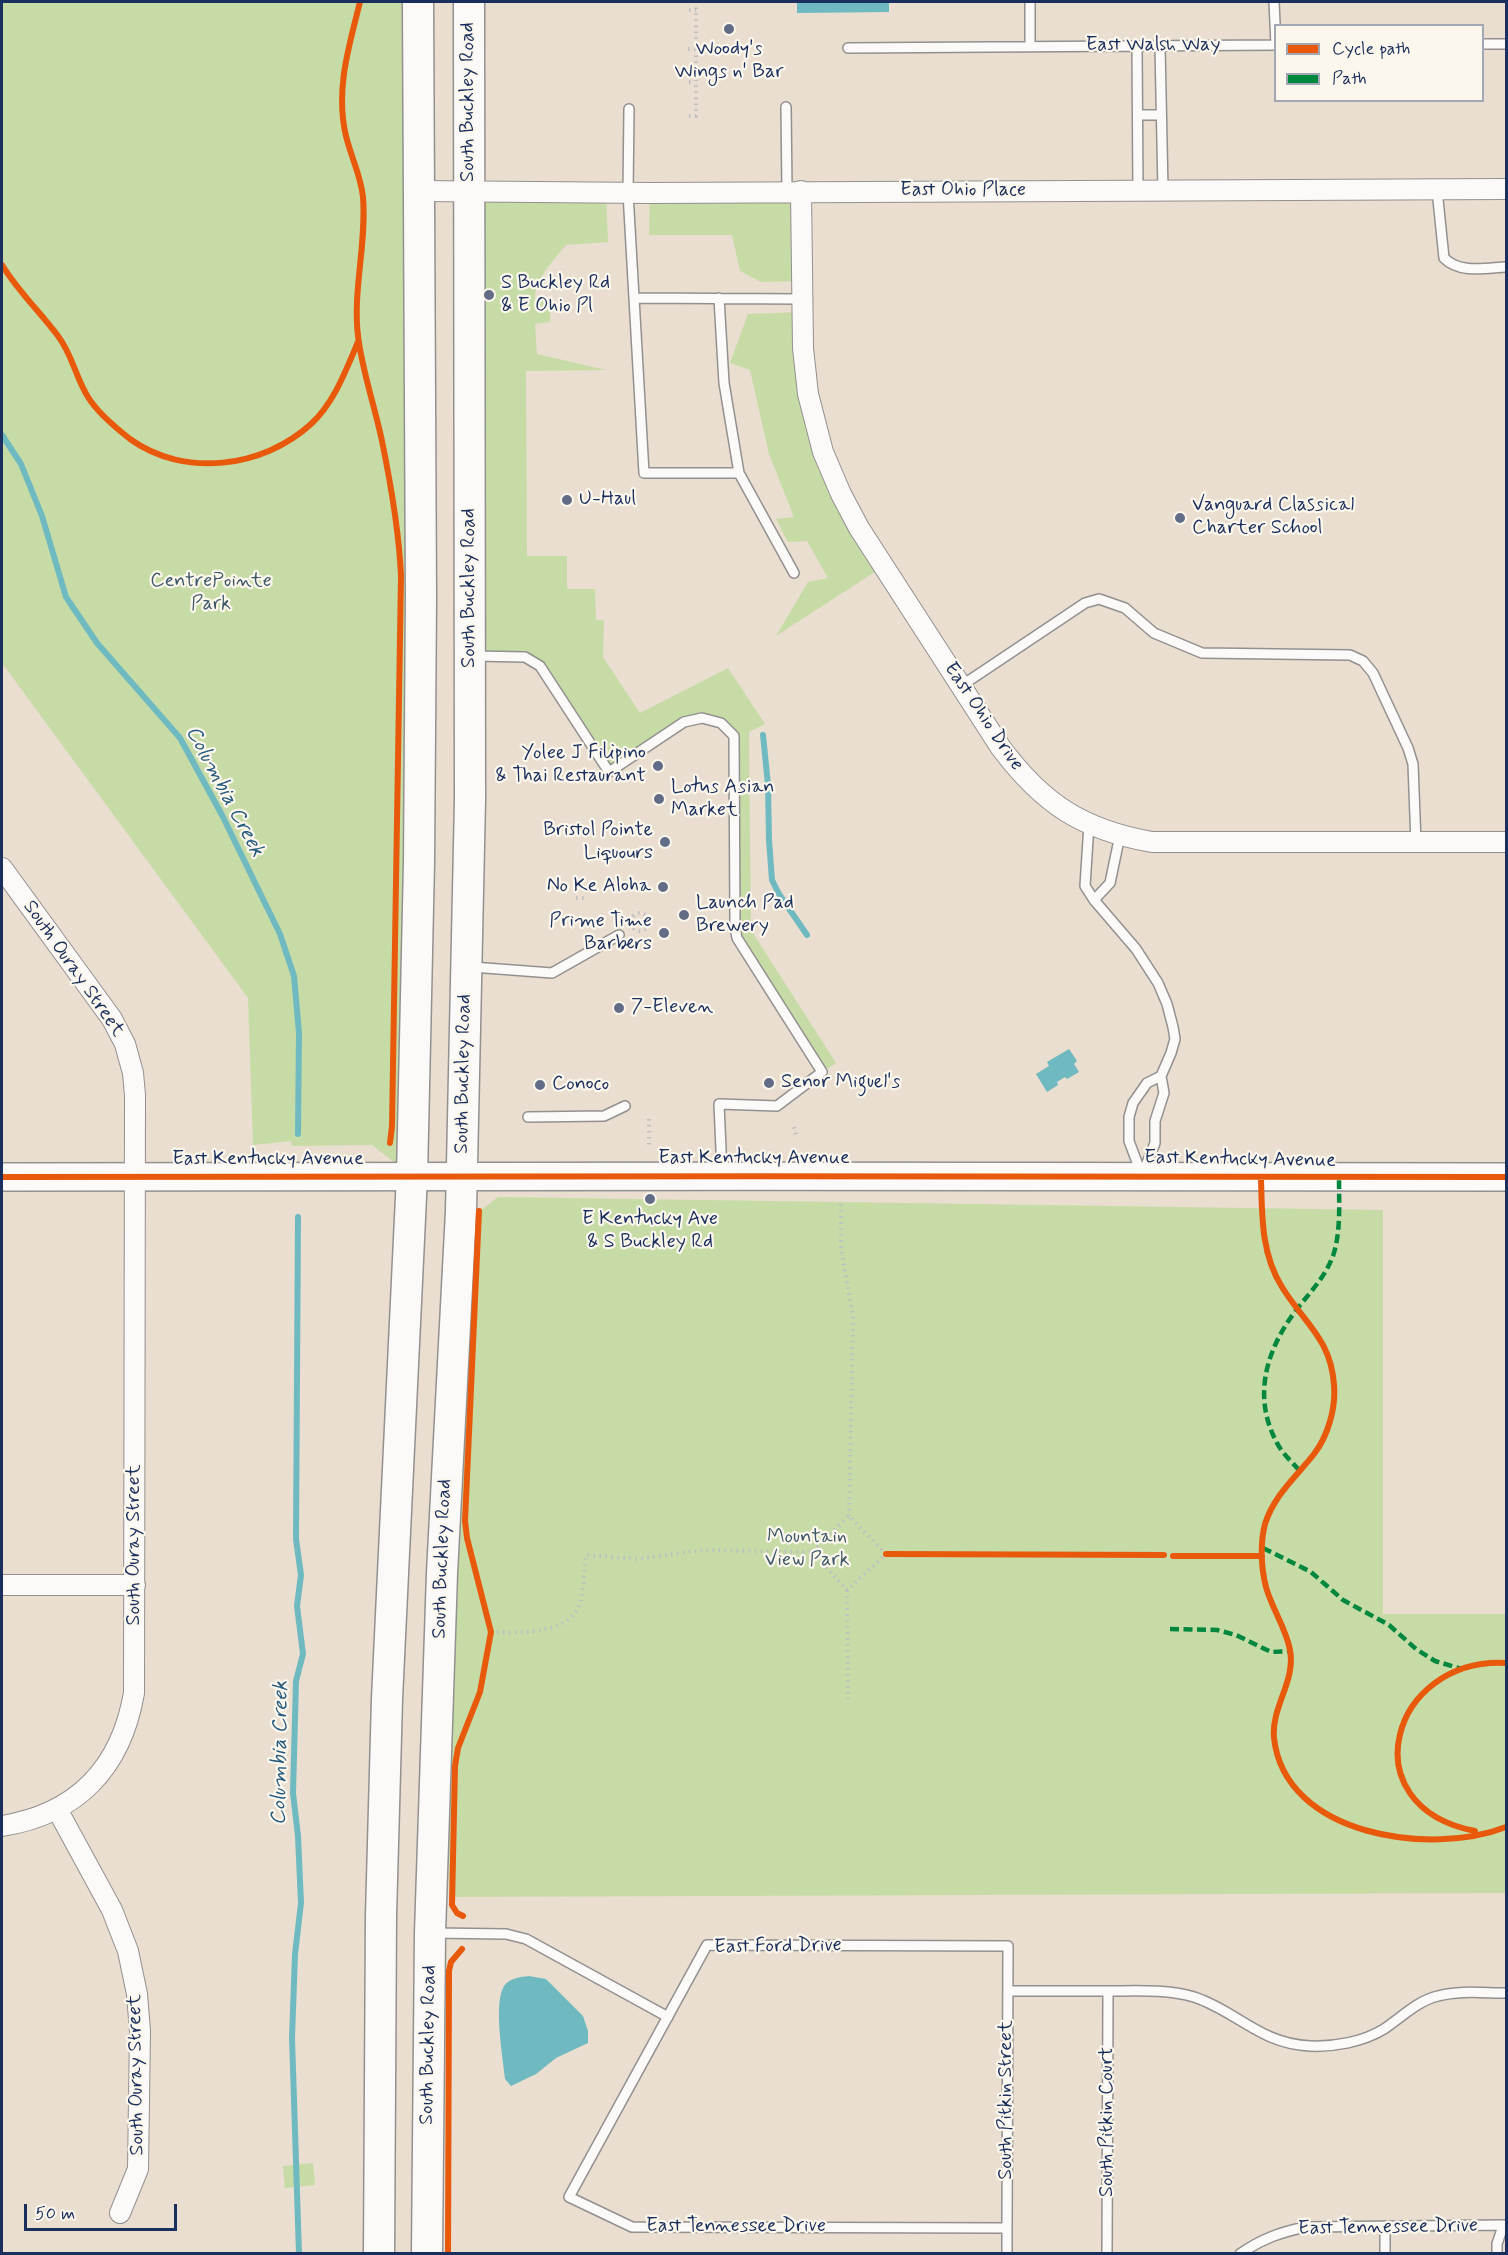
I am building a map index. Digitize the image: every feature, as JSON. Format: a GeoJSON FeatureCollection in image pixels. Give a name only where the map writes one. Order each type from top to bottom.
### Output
{"type":"FeatureCollection","features":[{"type":"Feature","properties":{"kind":"main road"},"geometry":{"type":"LineString","coordinates":[[380,2253],[381,1916],[387,1699],[412,1176],[419,884],[421,642],[418,2]]}},
{"type":"Feature","properties":{"kind":"main road","name":"South Buckley Road"},"geometry":{"type":"LineString","coordinates":[[427,2253],[430,1933],[442,1573],[461,1176],[466,966],[471,656],[468,2]]}},
{"type":"Feature","properties":{"kind":"street","name":"East Ohio Place"},"geometry":{"type":"LineString","coordinates":[[419,191],[628,193],[1506,189]]}},
{"type":"Feature","properties":{"kind":"street","name":"East Ohio Drive"},"geometry":{"type":"LineString","coordinates":[[794,191],[808,394],[829,466],[860,528],[1001,748],[1021,775],[1044,797],[1089,824],[1120,835],[1152,842],[1506,842]]}},
{"type":"Feature","properties":{"kind":"street","name":"South Ouray Street"},"geometry":{"type":"LineString","coordinates":[[2,868],[112,1019],[125,1044],[133,1073],[135,1177],[134,1694],[130,1717],[111,1760],[92,1784],[57,1809],[112,1910],[128,1951],[138,1994],[140,2031],[138,2169],[120,2213]]}},
{"type":"Feature","properties":{"kind":"street","name":"East Kentucky Avenue"},"geometry":{"type":"LineString","coordinates":[[2,1178],[1506,1177]]}},
{"type":"Feature","properties":{"kind":"street"},"geometry":{"type":"LineString","coordinates":[[2,1585],[135,1585]]}},
{"type":"Feature","properties":{"kind":"street"},"geometry":{"type":"LineString","coordinates":[[2,1826],[21,1823],[57,1809]]}},
{"type":"Feature","properties":{"kind":"lane"},"geometry":{"type":"LineString","coordinates":[[1030,2],[1030,46]]}},
{"type":"Feature","properties":{"kind":"lane"},"geometry":{"type":"LineString","coordinates":[[1274,2],[1275,24]]}},
{"type":"Feature","properties":{"kind":"lane"},"geometry":{"type":"LineString","coordinates":[[1484,44],[1506,44]]}},
{"type":"Feature","properties":{"kind":"lane","name":"East Walsh Way"},"geometry":{"type":"LineString","coordinates":[[848,48],[1274,45]]}},
{"type":"Feature","properties":{"kind":"lane"},"geometry":{"type":"LineString","coordinates":[[1137,46],[1138,191]]}},
{"type":"Feature","properties":{"kind":"lane"},"geometry":{"type":"LineString","coordinates":[[1160,46],[1163,191]]}},
{"type":"Feature","properties":{"kind":"lane"},"geometry":{"type":"LineString","coordinates":[[786,107],[794,191]]}},
{"type":"Feature","properties":{"kind":"lane"},"geometry":{"type":"LineString","coordinates":[[629,109],[628,193],[644,473],[739,473]]}},
{"type":"Feature","properties":{"kind":"lane"},"geometry":{"type":"LineString","coordinates":[[1138,115],[1161,115]]}},
{"type":"Feature","properties":{"kind":"lane"},"geometry":{"type":"LineString","coordinates":[[1437,190],[1444,258],[1452,266],[1473,269],[1506,267]]}},
{"type":"Feature","properties":{"kind":"lane"},"geometry":{"type":"LineString","coordinates":[[634,298],[802,299]]}},
{"type":"Feature","properties":{"kind":"lane"},"geometry":{"type":"LineString","coordinates":[[719,298],[724,382],[739,473],[794,573]]}},
{"type":"Feature","properties":{"kind":"lane"},"geometry":{"type":"LineString","coordinates":[[961,686],[1085,603],[1099,599],[1125,608],[1154,633],[1202,654],[1350,655],[1363,661],[1373,673],[1408,748],[1414,771],[1416,843]]}},
{"type":"Feature","properties":{"kind":"lane"},"geometry":{"type":"LineString","coordinates":[[471,656],[525,657],[540,666],[609,772],[684,722],[702,718],[721,723],[734,736],[735,927],[737,938],[822,1072],[777,1106],[719,1104],[722,1176]]}},
{"type":"Feature","properties":{"kind":"lane"},"geometry":{"type":"LineString","coordinates":[[1089,824],[1085,886],[1137,949],[1158,983],[1167,1004],[1175,1039],[1172,1053],[1161,1076],[1164,1093],[1155,1121],[1155,1143],[1142,1176]]}},
{"type":"Feature","properties":{"kind":"lane"},"geometry":{"type":"LineString","coordinates":[[1095,900],[1110,883],[1120,835]]}},
{"type":"Feature","properties":{"kind":"lane"},"geometry":{"type":"LineString","coordinates":[[466,966],[552,973],[619,935]]}},
{"type":"Feature","properties":{"kind":"lane"},"geometry":{"type":"LineString","coordinates":[[1142,1176],[1129,1141],[1129,1117],[1133,1103],[1147,1083],[1161,1076]]}},
{"type":"Feature","properties":{"kind":"lane"},"geometry":{"type":"LineString","coordinates":[[528,1117],[604,1116],[626,1106]]}},
{"type":"Feature","properties":{"kind":"lane"},"geometry":{"type":"LineString","coordinates":[[430,1933],[506,1934],[526,1939],[668,2017]]}},
{"type":"Feature","properties":{"kind":"lane","name":"East Ford Drive"},"geometry":{"type":"LineString","coordinates":[[668,2017],[707,1946],[1008,1946]]}},
{"type":"Feature","properties":{"kind":"lane","name":"South Pitkin Street"},"geometry":{"type":"LineString","coordinates":[[1007,2253],[1008,1946]]}},
{"type":"Feature","properties":{"kind":"lane"},"geometry":{"type":"LineString","coordinates":[[1008,1991],[1159,1991],[1194,1997],[1219,2008],[1259,2033],[1285,2042],[1309,2046],[1333,2045],[1359,2040],[1383,2030],[1415,2006],[1438,1996],[1460,1993],[1506,1993]]}},
{"type":"Feature","properties":{"kind":"lane","name":"South Pitkin Court"},"geometry":{"type":"LineString","coordinates":[[1107,2253],[1108,1991]]}},
{"type":"Feature","properties":{"kind":"lane","name":"East Tennessee Drive"},"geometry":{"type":"LineString","coordinates":[[668,2017],[570,2197],[632,2227],[1007,2228]]}},
{"type":"Feature","properties":{"kind":"lane"},"geometry":{"type":"LineString","coordinates":[[1497,2253],[1497,2244],[1505,2225]]}},
{"type":"Feature","properties":{"kind":"lane","name":"East Tennessee Drive"},"geometry":{"type":"LineString","coordinates":[[1240,2253],[1256,2242],[1281,2232],[1306,2227],[1505,2225]]}},
{"type":"Feature","properties":{"kind":"lane"},"geometry":{"type":"LineString","coordinates":[[1385,2226],[1385,2253]]}},
{"type":"Feature","properties":{"kind":"path"},"geometry":{"type":"LineString","coordinates":[[689,116],[696,116],[694,49],[696,2]]}},
{"type":"Feature","properties":{"kind":"path"},"geometry":{"type":"LineString","coordinates":[[689,10],[696,10]]}},
{"type":"Feature","properties":{"kind":"path"},"geometry":{"type":"LineString","coordinates":[[688,49],[694,49]]}},
{"type":"Feature","properties":{"kind":"path"},"geometry":{"type":"LineString","coordinates":[[689,82],[695,82]]}},
{"type":"Feature","properties":{"kind":"path"},"geometry":{"type":"LineString","coordinates":[[2,265],[9,278],[59,337],[89,399],[101,412],[131,439],[161,455],[194,463],[223,463],[246,458],[287,442],[312,423],[336,391],[358,342]]}},
{"type":"Feature","properties":{"kind":"path"},"geometry":{"type":"LineString","coordinates":[[576,898],[586,898]]}},
{"type":"Feature","properties":{"kind":"path"},"geometry":{"type":"LineString","coordinates":[[643,913],[648,916],[649,925],[639,931],[632,926],[632,919],[634,915],[643,913]]}},
{"type":"Feature","properties":{"kind":"path"},"geometry":{"type":"LineString","coordinates":[[649,1119],[649,1148]]}},
{"type":"Feature","properties":{"kind":"path"},"geometry":{"type":"LineString","coordinates":[[794,1127],[796,1135]]}},
{"type":"Feature","properties":{"kind":"path"},"geometry":{"type":"LineString","coordinates":[[491,1632],[517,1633],[554,1626],[573,1617],[580,1602],[585,1556],[638,1558],[702,1550],[812,1552],[849,1516],[853,1317],[840,1248],[840,1204]]}},
{"type":"Feature","properties":{"kind":"path"},"geometry":{"type":"LineString","coordinates":[[849,1516],[886,1554]]}},
{"type":"Feature","properties":{"kind":"path"},"geometry":{"type":"LineString","coordinates":[[812,1552],[847,1590],[848,1699]]}},
{"type":"Feature","properties":{"kind":"path"},"geometry":{"type":"LineString","coordinates":[[847,1590],[886,1554],[898,1554]]}},
{"type":"Feature","properties":{"kind":"path"},"geometry":{"type":"LineString","coordinates":[[489,1621],[490,1641]]}},
{"type":"Feature","properties":{"kind":"green space","name":"CentrePointe Park"},"geometry":{"type":"Polygon","coordinates":[[[2,2],[418,2],[412,1176],[372,1145],[292,1146],[291,1141],[253,1145],[248,998],[2,663],[2,2]]]}},
{"type":"Feature","properties":{"kind":"green space"},"geometry":{"type":"Polygon","coordinates":[[[470,191],[606,192],[608,242],[566,245],[541,277],[536,292],[535,300],[551,300],[550,322],[535,324],[537,354],[606,370],[526,371],[527,556],[567,556],[567,589],[595,589],[596,620],[604,620],[603,657],[640,713],[728,668],[765,724],[749,732],[751,930],[836,1063],[822,1072],[737,938],[734,736],[721,723],[684,722],[609,772],[540,666],[525,657],[470,656],[470,191]]]}},
{"type":"Feature","properties":{"kind":"green space"},"geometry":{"type":"Polygon","coordinates":[[[801,191],[802,281],[761,282],[740,271],[732,235],[649,235],[650,193],[801,191]]]}},
{"type":"Feature","properties":{"kind":"green space"},"geometry":{"type":"Polygon","coordinates":[[[802,312],[818,434],[884,566],[776,636],[808,582],[828,578],[807,541],[788,542],[776,519],[794,517],[769,454],[750,370],[730,363],[748,314],[802,312]]]}},
{"type":"Feature","properties":{"kind":"green space","name":"Mountain View Park"},"geometry":{"type":"Polygon","coordinates":[[[498,1197],[1383,1210],[1383,1614],[1506,1614],[1506,1893],[449,1897],[450,1706],[476,1214],[498,1197]]]}},
{"type":"Feature","properties":{"kind":"green space"},"geometry":{"type":"Polygon","coordinates":[[[313,2163],[315,2185],[285,2188],[283,2166],[313,2163]]]}},
{"type":"Feature","properties":{"kind":"water"},"geometry":{"type":"Polygon","coordinates":[[[797,2],[889,2],[889,12],[797,13],[797,2]]]}},
{"type":"Feature","properties":{"kind":"water"},"geometry":{"type":"Polygon","coordinates":[[[1069,1049],[1077,1061],[1074,1064],[1079,1072],[1057,1082],[1058,1085],[1047,1092],[1036,1074],[1049,1066],[1047,1062],[1069,1049]]]}},
{"type":"Feature","properties":{"kind":"water"},"geometry":{"type":"Polygon","coordinates":[[[529,1976],[546,1979],[583,2016],[588,2031],[588,2043],[556,2058],[536,2074],[511,2086],[505,2079],[499,2005],[504,1986],[509,1981],[529,1976]]]}},
{"type":"Feature","properties":{"kind":"waterway","name":"Columbia Creek"},"geometry":{"type":"LineString","coordinates":[[2,435],[21,464],[42,516],[66,597],[97,643],[180,738],[222,815],[280,934],[294,976],[299,1033],[298,1134]]}},
{"type":"Feature","properties":{"kind":"waterway"},"geometry":{"type":"LineString","coordinates":[[763,735],[768,785],[772,880],[807,935]]}},
{"type":"Feature","properties":{"kind":"waterway","name":"Columbia Creek"},"geometry":{"type":"LineString","coordinates":[[298,1217],[296,1539],[301,1575],[297,1606],[303,1654],[296,1681],[293,1793],[298,1836],[301,1903],[295,1954],[292,2038],[299,2254]]}},
{"type":"Feature","properties":{"kind":"marked path"},"geometry":{"type":"LineString","coordinates":[[1299,1470],[1281,1449],[1269,1424],[1264,1389],[1266,1372],[1286,1324],[1330,1264],[1336,1247],[1339,1178]]}},
{"type":"Feature","properties":{"kind":"marked path"},"geometry":{"type":"LineString","coordinates":[[1263,1548],[1311,1572],[1343,1600],[1389,1625],[1416,1649],[1435,1661],[1462,1669]]}},
{"type":"Feature","properties":{"kind":"marked path"},"geometry":{"type":"LineString","coordinates":[[1170,1629],[1217,1630],[1236,1635],[1271,1652],[1290,1651]]}},
{"type":"Feature","properties":{"kind":"cycle path"},"geometry":{"type":"LineString","coordinates":[[360,2],[345,68],[342,102],[346,136],[363,197],[364,215],[357,325],[361,355],[382,441],[391,491],[401,576],[390,1143]]}},
{"type":"Feature","properties":{"kind":"cycle path"},"geometry":{"type":"LineString","coordinates":[[2,265],[63,343],[84,390],[96,408],[130,439],[151,451],[174,459],[198,463],[223,463],[247,458],[292,439],[311,424],[326,406],[339,386],[358,342]]}},
{"type":"Feature","properties":{"kind":"cycle path"},"geometry":{"type":"LineString","coordinates":[[2,1177],[1506,1177]]}},
{"type":"Feature","properties":{"kind":"cycle path"},"geometry":{"type":"LineString","coordinates":[[1261,1177],[1264,1234],[1270,1261],[1290,1300],[1322,1343],[1328,1355],[1334,1385],[1332,1412],[1323,1439],[1314,1454],[1286,1486],[1274,1504],[1265,1524],[1262,1539],[1262,1564],[1266,1587],[1290,1650],[1290,1672],[1274,1727],[1274,1738],[1284,1771],[1304,1798],[1333,1817],[1366,1831],[1403,1838],[1440,1839],[1475,1836],[1506,1827]]}},
{"type":"Feature","properties":{"kind":"cycle path"},"geometry":{"type":"LineString","coordinates":[[463,1916],[457,1913],[452,1905],[455,1766],[458,1748],[480,1692],[491,1632],[467,1538],[465,1521],[479,1211]]}},
{"type":"Feature","properties":{"kind":"cycle path"},"geometry":{"type":"LineString","coordinates":[[886,1554],[1164,1555]]}},
{"type":"Feature","properties":{"kind":"cycle path"},"geometry":{"type":"LineString","coordinates":[[1173,1556],[1262,1556]]}},
{"type":"Feature","properties":{"kind":"cycle path"},"geometry":{"type":"LineString","coordinates":[[1475,1831],[1435,1816],[1410,1793],[1399,1765],[1400,1735],[1412,1707],[1435,1683],[1466,1667],[1506,1663]]}},
{"type":"Feature","properties":{"kind":"cycle path"},"geometry":{"type":"LineString","coordinates":[[448,2254],[449,1971],[451,1962],[462,1949]]}},
{"type":"Feature","properties":{"kind":"place","name":"Woody's Wings n' Bar"},"geometry":{"type":"Point","coordinates":[729,29]}},
{"type":"Feature","properties":{"kind":"place","name":"S Buckley Rd & E Ohio Pl"},"geometry":{"type":"Point","coordinates":[489,295]}},
{"type":"Feature","properties":{"kind":"place","name":"U-Haul"},"geometry":{"type":"Point","coordinates":[567,500]}},
{"type":"Feature","properties":{"kind":"place","name":"Vanguard Classical Charter School"},"geometry":{"type":"Point","coordinates":[1180,518]}},
{"type":"Feature","properties":{"kind":"place","name":"Yolee J Filipino & Thai Restaurant"},"geometry":{"type":"Point","coordinates":[658,766]}},
{"type":"Feature","properties":{"kind":"place","name":"Lotus Asian Market"},"geometry":{"type":"Point","coordinates":[659,799]}},
{"type":"Feature","properties":{"kind":"place","name":"Bristol Pointe Liquours"},"geometry":{"type":"Point","coordinates":[665,842]}},
{"type":"Feature","properties":{"kind":"place","name":"No Ke Aloha"},"geometry":{"type":"Point","coordinates":[663,887]}},
{"type":"Feature","properties":{"kind":"place","name":"Launch Pad Brewery"},"geometry":{"type":"Point","coordinates":[684,915]}},
{"type":"Feature","properties":{"kind":"place","name":"Prime Time Barbers"},"geometry":{"type":"Point","coordinates":[664,933]}},
{"type":"Feature","properties":{"kind":"place","name":"7-Eleven"},"geometry":{"type":"Point","coordinates":[619,1008]}},
{"type":"Feature","properties":{"kind":"place","name":"Senor Miguel's"},"geometry":{"type":"Point","coordinates":[769,1083]}},
{"type":"Feature","properties":{"kind":"place","name":"Conoco"},"geometry":{"type":"Point","coordinates":[540,1085]}},
{"type":"Feature","properties":{"kind":"place","name":"E Kentucky Ave & S Buckley Rd"},"geometry":{"type":"Point","coordinates":[650,1199]}}]}
